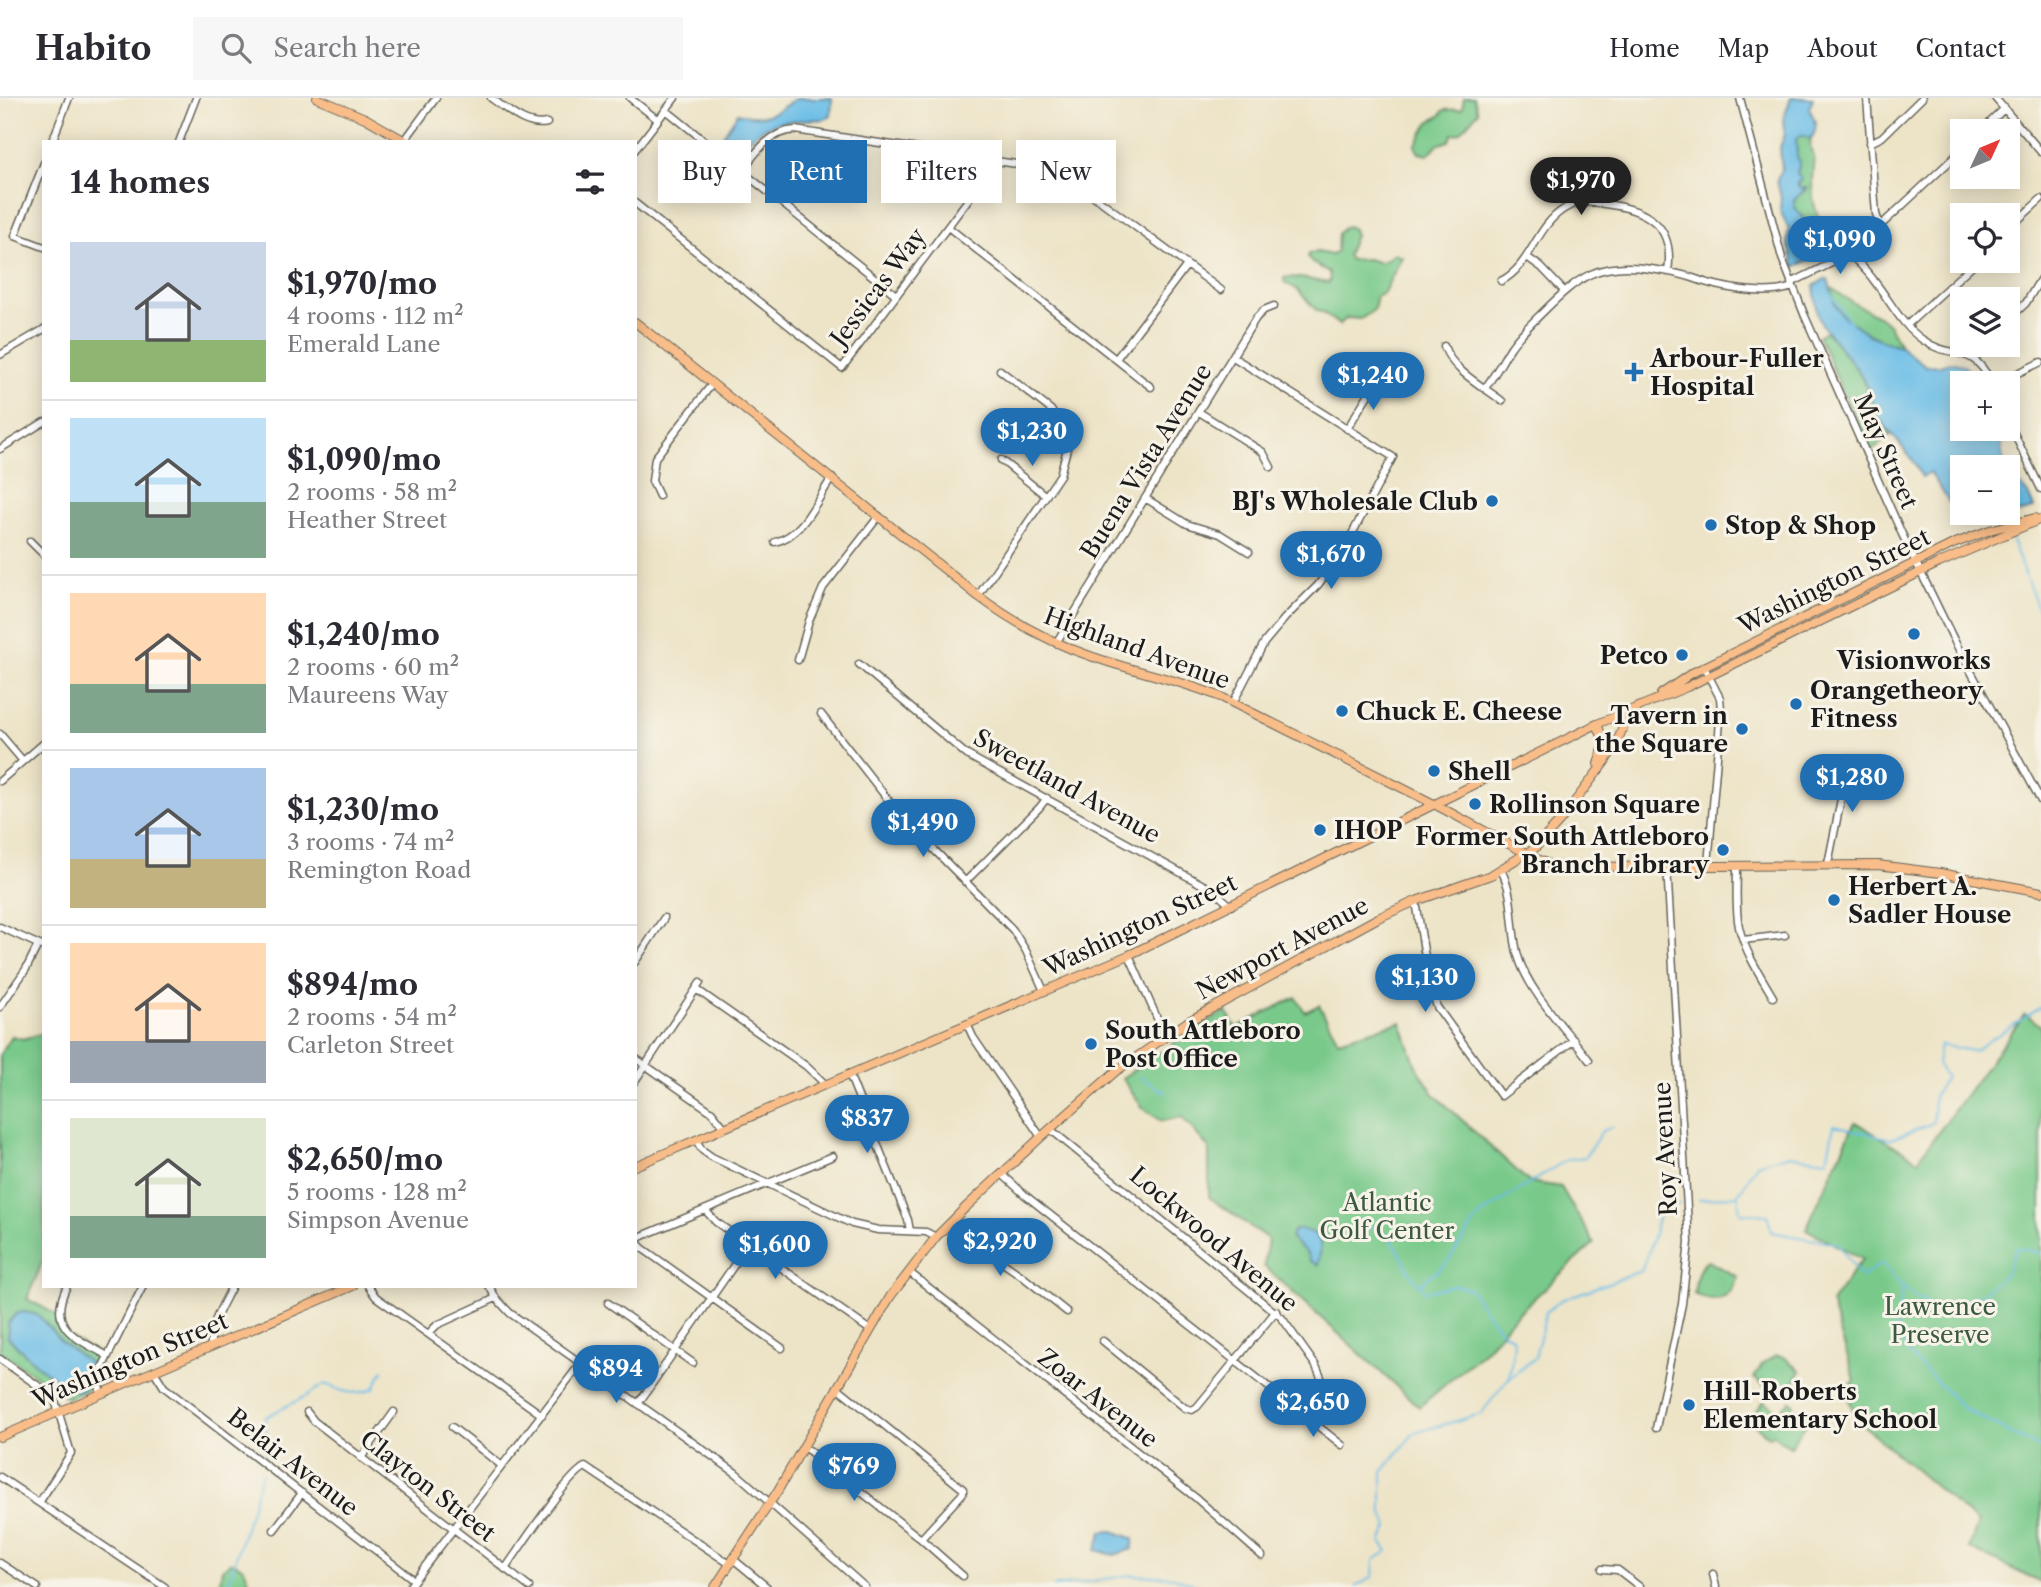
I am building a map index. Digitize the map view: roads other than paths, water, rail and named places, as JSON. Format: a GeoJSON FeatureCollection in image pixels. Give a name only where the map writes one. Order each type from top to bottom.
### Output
{"type":"FeatureCollection","features":[{"type":"Feature","properties":{"kind":"main road"},"geometry":{"type":"LineString","coordinates":[[317,98],[365,118],[404,140]]}},
{"type":"Feature","properties":{"kind":"main road","name":"Highland Avenue"},"geometry":{"type":"LineString","coordinates":[[637,324],[978,596],[1015,621],[1056,643],[1093,657],[1202,690],[1233,703],[1527,854]]}},
{"type":"Feature","properties":{"kind":"main road","name":"Washington Street"},"geometry":{"type":"LineString","coordinates":[[1653,700],[1684,677],[1916,562],[1970,537],[2041,518]]}},
{"type":"Feature","properties":{"kind":"main road","name":"Washington Street"},"geometry":{"type":"LineString","coordinates":[[637,1165],[1129,955],[1597,724],[1710,677],[1921,572],[2041,518]]}},
{"type":"Feature","properties":{"kind":"main road"},"geometry":{"type":"LineString","coordinates":[[1592,777],[1611,752],[1625,722],[1641,705]]}},
{"type":"Feature","properties":{"kind":"main road"},"geometry":{"type":"LineString","coordinates":[[1592,777],[1605,749],[1597,724]]}},
{"type":"Feature","properties":{"kind":"main road","name":"Newport Avenue"},"geometry":{"type":"LineString","coordinates":[[715,1587],[804,1447],[870,1330],[909,1272],[936,1237],[1041,1137],[1115,1072],[1205,1011],[1349,933],[1416,901],[1501,870],[1527,854],[1560,821],[1592,777]]}},
{"type":"Feature","properties":{"kind":"main road"},"geometry":{"type":"LineString","coordinates":[[1527,854],[1559,866],[1828,864],[1903,867],[2041,892]]}},
{"type":"Feature","properties":{"kind":"main road","name":"Washington Street"},"geometry":{"type":"LineString","coordinates":[[0,1437],[348,1288]]}},
{"type":"Feature","properties":{"kind":"street"},"geometry":{"type":"LineString","coordinates":[[52,140],[69,98]]}},
{"type":"Feature","properties":{"kind":"street"},"geometry":{"type":"LineString","coordinates":[[180,140],[196,98]]}},
{"type":"Feature","properties":{"kind":"street"},"geometry":{"type":"LineString","coordinates":[[407,140],[436,98]]}},
{"type":"Feature","properties":{"kind":"street"},"geometry":{"type":"LineString","coordinates":[[491,98],[526,121],[547,123]]}},
{"type":"Feature","properties":{"kind":"street"},"geometry":{"type":"LineString","coordinates":[[629,98],[658,120]]}},
{"type":"Feature","properties":{"kind":"street"},"geometry":{"type":"LineString","coordinates":[[637,147],[676,98]]}},
{"type":"Feature","properties":{"kind":"street","name":"May Street"},"geometry":{"type":"LineString","coordinates":[[1740,98],[1791,285],[1916,562],[1955,642],[2041,801]]}},
{"type":"Feature","properties":{"kind":"street"},"geometry":{"type":"LineString","coordinates":[[1867,98],[1876,214],[1881,226]]}},
{"type":"Feature","properties":{"kind":"street"},"geometry":{"type":"LineString","coordinates":[[1870,143],[1882,137],[1922,98]]}},
{"type":"Feature","properties":{"kind":"street"},"geometry":{"type":"LineString","coordinates":[[1995,98],[2041,152]]}},
{"type":"Feature","properties":{"kind":"street"},"geometry":{"type":"LineString","coordinates":[[1994,119],[2005,108]]}},
{"type":"Feature","properties":{"kind":"street"},"geometry":{"type":"LineString","coordinates":[[666,110],[703,140]]}},
{"type":"Feature","properties":{"kind":"street"},"geometry":{"type":"LineString","coordinates":[[751,160],[767,140],[795,130],[881,143]]}},
{"type":"Feature","properties":{"kind":"street"},"geometry":{"type":"LineString","coordinates":[[1486,388],[1518,338],[1564,291],[1585,275],[1606,268],[1626,266],[1668,272],[1731,289],[1773,291],[1791,285],[1850,254],[1950,161]]}},
{"type":"Feature","properties":{"kind":"street"},"geometry":{"type":"LineString","coordinates":[[1002,162],[1064,174],[1222,290]]}},
{"type":"Feature","properties":{"kind":"street"},"geometry":{"type":"LineString","coordinates":[[42,168],[15,236],[42,246]]}},
{"type":"Feature","properties":{"kind":"street"},"geometry":{"type":"LineString","coordinates":[[751,178],[897,295]]}},
{"type":"Feature","properties":{"kind":"street"},"geometry":{"type":"LineString","coordinates":[[2020,218],[2041,199]]}},
{"type":"Feature","properties":{"kind":"street","name":"Jessicas Way"},"geometry":{"type":"LineString","coordinates":[[637,205],[842,368],[965,203]]}},
{"type":"Feature","properties":{"kind":"street"},"geometry":{"type":"LineString","coordinates":[[1501,281],[1518,270],[1548,224],[1562,210],[1580,203],[1601,203],[1634,209],[1647,215],[1657,224],[1669,247],[1668,272]]}},
{"type":"Feature","properties":{"kind":"street"},"geometry":{"type":"LineString","coordinates":[[948,226],[1151,387]]}},
{"type":"Feature","properties":{"kind":"street"},"geometry":{"type":"LineString","coordinates":[[1850,254],[1919,338],[1950,351]]}},
{"type":"Feature","properties":{"kind":"street"},"geometry":{"type":"LineString","coordinates":[[1527,257],[1541,267],[1564,291]]}},
{"type":"Feature","properties":{"kind":"street"},"geometry":{"type":"LineString","coordinates":[[1116,359],[1186,265]]}},
{"type":"Feature","properties":{"kind":"street"},"geometry":{"type":"LineString","coordinates":[[1907,326],[1964,273]]}},
{"type":"Feature","properties":{"kind":"street"},"geometry":{"type":"LineString","coordinates":[[2020,309],[2041,278]]}},
{"type":"Feature","properties":{"kind":"street","name":"Buena Vista Avenue"},"geometry":{"type":"LineString","coordinates":[[1056,643],[1260,314],[1274,306]]}},
{"type":"Feature","properties":{"kind":"street"},"geometry":{"type":"LineString","coordinates":[[0,355],[42,331]]}},
{"type":"Feature","properties":{"kind":"street"},"geometry":{"type":"LineString","coordinates":[[1444,346],[1452,362],[1502,401]]}},
{"type":"Feature","properties":{"kind":"street"},"geometry":{"type":"LineString","coordinates":[[1233,357],[1393,457],[1343,551],[1318,585],[1264,643],[1233,703]]}},
{"type":"Feature","properties":{"kind":"street"},"geometry":{"type":"LineString","coordinates":[[1972,357],[1985,371]]}},
{"type":"Feature","properties":{"kind":"street"},"geometry":{"type":"LineString","coordinates":[[2020,372],[2041,362]]}},
{"type":"Feature","properties":{"kind":"street"},"geometry":{"type":"LineString","coordinates":[[978,596],[1046,496],[1063,467],[1068,449],[1064,431],[1051,410],[1000,370]]}},
{"type":"Feature","properties":{"kind":"street"},"geometry":{"type":"LineString","coordinates":[[1348,429],[1376,382]]}},
{"type":"Feature","properties":{"kind":"street"},"geometry":{"type":"LineString","coordinates":[[659,496],[652,481],[655,458],[712,384]]}},
{"type":"Feature","properties":{"kind":"street"},"geometry":{"type":"LineString","coordinates":[[1199,412],[1263,452],[1270,467]]}},
{"type":"Feature","properties":{"kind":"street"},"geometry":{"type":"LineString","coordinates":[[0,449],[42,423]]}},
{"type":"Feature","properties":{"kind":"street"},"geometry":{"type":"LineString","coordinates":[[2018,441],[2041,489]]}},
{"type":"Feature","properties":{"kind":"street"},"geometry":{"type":"LineString","coordinates":[[1001,460],[1046,496]]}},
{"type":"Feature","properties":{"kind":"street"},"geometry":{"type":"LineString","coordinates":[[775,542],[786,539],[801,524],[832,478]]}},
{"type":"Feature","properties":{"kind":"street"},"geometry":{"type":"LineString","coordinates":[[1145,498],[1187,524],[1226,537],[1249,552]]}},
{"type":"Feature","properties":{"kind":"street"},"geometry":{"type":"LineString","coordinates":[[799,660],[809,621],[823,589],[879,516]]}},
{"type":"Feature","properties":{"kind":"street"},"geometry":{"type":"LineString","coordinates":[[30,541],[42,553]]}},
{"type":"Feature","properties":{"kind":"street","name":"Sweetland Avenue"},"geometry":{"type":"LineString","coordinates":[[859,664],[967,755],[1214,891],[1231,906]]}},
{"type":"Feature","properties":{"kind":"street"},"geometry":{"type":"LineString","coordinates":[[1704,667],[1720,698],[1721,709],[1708,865]]}},
{"type":"Feature","properties":{"kind":"street"},"geometry":{"type":"LineString","coordinates":[[821,713],[891,804],[1018,937],[1044,991]]}},
{"type":"Feature","properties":{"kind":"street"},"geometry":{"type":"LineString","coordinates":[[0,734],[23,761]]}},
{"type":"Feature","properties":{"kind":"street"},"geometry":{"type":"LineString","coordinates":[[0,781],[42,745]]}},
{"type":"Feature","properties":{"kind":"street"},"geometry":{"type":"LineString","coordinates":[[1828,864],[1849,759]]}},
{"type":"Feature","properties":{"kind":"street"},"geometry":{"type":"LineString","coordinates":[[965,882],[1047,798]]}},
{"type":"Feature","properties":{"kind":"street","name":"Roy Avenue"},"geometry":{"type":"LineString","coordinates":[[1656,1428],[1682,1304],[1689,1242],[1667,866]]}},
{"type":"Feature","properties":{"kind":"street"},"geometry":{"type":"LineString","coordinates":[[1737,866],[1737,913],[1743,940],[1773,997]]}},
{"type":"Feature","properties":{"kind":"street"},"geometry":{"type":"LineString","coordinates":[[1501,870],[1507,884],[1516,947],[1524,970],[1589,1060]]}},
{"type":"Feature","properties":{"kind":"street"},"geometry":{"type":"LineString","coordinates":[[1416,901],[1429,982],[1437,1007],[1501,1096],[1574,1040]]}},
{"type":"Feature","properties":{"kind":"street"},"geometry":{"type":"LineString","coordinates":[[637,959],[664,919]]}},
{"type":"Feature","properties":{"kind":"street"},"geometry":{"type":"LineString","coordinates":[[0,927],[41,946],[0,1007]]}},
{"type":"Feature","properties":{"kind":"street"},"geometry":{"type":"LineString","coordinates":[[1743,940],[1785,935]]}},
{"type":"Feature","properties":{"kind":"street"},"geometry":{"type":"LineString","coordinates":[[1129,955],[1165,1036]]}},
{"type":"Feature","properties":{"kind":"street"},"geometry":{"type":"LineString","coordinates":[[637,1078],[698,986],[806,1066],[825,1084]]}},
{"type":"Feature","properties":{"kind":"street"},"geometry":{"type":"LineString","coordinates":[[967,1024],[1041,1137]]}},
{"type":"Feature","properties":{"kind":"street"},"geometry":{"type":"LineString","coordinates":[[637,1059],[712,1112],[724,1127]]}},
{"type":"Feature","properties":{"kind":"street"},"geometry":{"type":"LineString","coordinates":[[849,1074],[908,1220],[910,1231]]}},
{"type":"Feature","properties":{"kind":"street","name":"Lockwood Avenue"},"geometry":{"type":"LineString","coordinates":[[1050,1129],[1276,1311],[1292,1329],[1316,1366],[1325,1387],[1326,1400]]}},
{"type":"Feature","properties":{"kind":"street"},"geometry":{"type":"LineString","coordinates":[[696,1140],[702,1150],[712,1157],[852,1224],[878,1230],[926,1232],[936,1237]]}},
{"type":"Feature","properties":{"kind":"street"},"geometry":{"type":"LineString","coordinates":[[637,1239],[833,1156]]}},
{"type":"Feature","properties":{"kind":"street"},"geometry":{"type":"LineString","coordinates":[[1002,1174],[1342,1445]]}},
{"type":"Feature","properties":{"kind":"street"},"geometry":{"type":"LineString","coordinates":[[705,1210],[712,1219],[870,1330]]}},
{"type":"Feature","properties":{"kind":"street"},"geometry":{"type":"LineString","coordinates":[[948,1225],[1022,1276],[1068,1312]]}},
{"type":"Feature","properties":{"kind":"street"},"geometry":{"type":"LineString","coordinates":[[637,1242],[782,1348]]}},
{"type":"Feature","properties":{"kind":"street"},"geometry":{"type":"LineString","coordinates":[[638,1404],[748,1245]]}},
{"type":"Feature","properties":{"kind":"street","name":"Zoar Avenue"},"geometry":{"type":"LineString","coordinates":[[909,1272],[1196,1498],[1262,1556]]}},
{"type":"Feature","properties":{"kind":"street"},"geometry":{"type":"LineString","coordinates":[[66,1288],[59,1304],[58,1314],[62,1323],[76,1338],[108,1356]]}},
{"type":"Feature","properties":{"kind":"street"},"geometry":{"type":"LineString","coordinates":[[100,1394],[99,1374],[142,1288]]}},
{"type":"Feature","properties":{"kind":"street"},"geometry":{"type":"LineString","coordinates":[[211,1347],[210,1336],[231,1288]]}},
{"type":"Feature","properties":{"kind":"street"},"geometry":{"type":"LineString","coordinates":[[369,1288],[376,1297],[542,1415]]}},
{"type":"Feature","properties":{"kind":"street"},"geometry":{"type":"LineString","coordinates":[[490,1288],[510,1313],[736,1473],[865,1587]]}},
{"type":"Feature","properties":{"kind":"street"},"geometry":{"type":"LineString","coordinates":[[428,1334],[437,1325],[496,1298]]}},
{"type":"Feature","properties":{"kind":"street"},"geometry":{"type":"LineString","coordinates":[[608,1303],[692,1363]]}},
{"type":"Feature","properties":{"kind":"street"},"geometry":{"type":"LineString","coordinates":[[1103,1341],[1185,1408],[1192,1410],[1276,1311]]}},
{"type":"Feature","properties":{"kind":"street"},"geometry":{"type":"LineString","coordinates":[[0,1359],[54,1397],[71,1453],[39,1503]]}},
{"type":"Feature","properties":{"kind":"street"},"geometry":{"type":"LineString","coordinates":[[409,1587],[581,1363]]}},
{"type":"Feature","properties":{"kind":"street","name":"Belair Avenue"},"geometry":{"type":"LineString","coordinates":[[154,1371],[164,1387],[414,1580]]}},
{"type":"Feature","properties":{"kind":"street"},"geometry":{"type":"LineString","coordinates":[[838,1387],[957,1482],[964,1491],[921,1539]]}},
{"type":"Feature","properties":{"kind":"street","name":"Clayton Street"},"geometry":{"type":"LineString","coordinates":[[307,1412],[314,1421],[529,1587]]}},
{"type":"Feature","properties":{"kind":"street"},"geometry":{"type":"LineString","coordinates":[[361,1458],[394,1412]]}},
{"type":"Feature","properties":{"kind":"street"},"geometry":{"type":"LineString","coordinates":[[452,1427],[502,1466]]}},
{"type":"Feature","properties":{"kind":"street"},"geometry":{"type":"LineString","coordinates":[[804,1447],[921,1539],[963,1576]]}},
{"type":"Feature","properties":{"kind":"street"},"geometry":{"type":"LineString","coordinates":[[505,1569],[562,1491],[584,1467],[767,1587]]}},
{"type":"Feature","properties":{"kind":"street"},"geometry":{"type":"LineString","coordinates":[[0,1478],[164,1587]]}},
{"type":"Feature","properties":{"kind":"street"},"geometry":{"type":"LineString","coordinates":[[274,1530],[302,1493]]}},
{"type":"Feature","properties":{"kind":"street"},"geometry":{"type":"LineString","coordinates":[[0,1563],[37,1587]]}},
{"type":"Feature","properties":{"kind":"street"},"geometry":{"type":"LineString","coordinates":[[1602,1569],[1618,1570],[1640,1587]]}},
{"type":"Feature","properties":{"kind":"street"},"geometry":{"type":"LineString","coordinates":[[1713,1574],[1716,1587]]}},
{"type":"Feature","properties":{"kind":"water"},"geometry":{"type":"Polygon","coordinates":[[[796,98],[832,98],[831,115],[825,119],[778,123],[759,131],[748,140],[727,140],[722,137],[738,113],[762,116],[782,108],[796,98]]]}},
{"type":"Feature","properties":{"kind":"water"},"geometry":{"type":"Polygon","coordinates":[[[1791,98],[1813,98],[1809,108],[1815,127],[1811,139],[1801,135],[1796,139],[1800,163],[1797,173],[1802,180],[1798,182],[1798,186],[1802,189],[1808,187],[1794,200],[1794,206],[1805,221],[1818,256],[1795,267],[1787,240],[1789,230],[1780,210],[1781,198],[1777,180],[1782,170],[1780,147],[1785,135],[1783,120],[1791,98]]]}},
{"type":"Feature","properties":{"kind":"water"},"geometry":{"type":"Polygon","coordinates":[[[1828,279],[1835,305],[1842,315],[1869,335],[1901,347],[1926,366],[1950,362],[1963,365],[1969,371],[1950,371],[1950,441],[2001,441],[2003,455],[1950,455],[1950,503],[1930,472],[1922,477],[1912,459],[1878,417],[1860,373],[1821,323],[1814,286],[1828,279]]]}},
{"type":"Feature","properties":{"kind":"water"},"geometry":{"type":"Polygon","coordinates":[[[2020,484],[2028,494],[2034,508],[2020,513],[2020,484]]]}},
{"type":"Feature","properties":{"kind":"water"},"geometry":{"type":"Polygon","coordinates":[[[1300,1229],[1315,1234],[1320,1242],[1318,1265],[1310,1261],[1306,1252],[1291,1239],[1293,1231],[1300,1229]]]}},
{"type":"Feature","properties":{"kind":"water"},"geometry":{"type":"Polygon","coordinates":[[[24,1312],[38,1315],[62,1342],[90,1363],[84,1388],[74,1391],[68,1389],[8,1337],[8,1323],[16,1314],[24,1312]]]}},
{"type":"Feature","properties":{"kind":"water"},"geometry":{"type":"Polygon","coordinates":[[[1113,1531],[1134,1539],[1132,1549],[1114,1555],[1096,1550],[1102,1532],[1113,1531]]]}},
{"type":"Feature","properties":{"kind":"waterway"},"geometry":{"type":"LineString","coordinates":[[1829,292],[1852,324]]}},
{"type":"Feature","properties":{"kind":"waterway"},"geometry":{"type":"LineString","coordinates":[[2011,538],[2041,617]]}},
{"type":"Feature","properties":{"kind":"waterway"},"geometry":{"type":"LineString","coordinates":[[1738,1195],[1757,1164],[1787,1155],[1827,1160],[1834,1125],[1891,1139],[1933,1123],[1934,1096],[1946,1077],[1937,1064],[1940,1045],[1973,1051],[2041,1007]]}},
{"type":"Feature","properties":{"kind":"waterway"},"geometry":{"type":"LineString","coordinates":[[1140,1077],[1166,1093]]}},
{"type":"Feature","properties":{"kind":"waterway"},"geometry":{"type":"LineString","coordinates":[[1420,1284],[1447,1263],[1477,1219],[1488,1210],[1566,1160],[1585,1157],[1602,1131],[1612,1127]]}},
{"type":"Feature","properties":{"kind":"waterway"},"geometry":{"type":"LineString","coordinates":[[1699,1200],[1737,1195]]}},
{"type":"Feature","properties":{"kind":"waterway"},"geometry":{"type":"LineString","coordinates":[[1738,1195],[1740,1213],[1768,1215],[1771,1232],[1838,1244],[1861,1277],[1883,1263],[1908,1292],[1940,1312],[1982,1294],[2006,1274],[2016,1248],[2041,1253]]}},
{"type":"Feature","properties":{"kind":"waterway"},"geometry":{"type":"LineString","coordinates":[[1355,1587],[1373,1577],[1374,1560],[1388,1551],[1381,1542],[1388,1527],[1382,1510],[1382,1472],[1414,1433],[1481,1414],[1507,1380],[1535,1358],[1546,1312],[1561,1300],[1641,1271],[1661,1207],[1679,1204]]}},
{"type":"Feature","properties":{"kind":"waterway"},"geometry":{"type":"LineString","coordinates":[[1367,1225],[1391,1239],[1424,1292],[1456,1285],[1470,1289],[1494,1323],[1512,1337],[1514,1343],[1509,1379]]}},
{"type":"Feature","properties":{"kind":"waterway"},"geometry":{"type":"LineString","coordinates":[[1902,1289],[1896,1327],[1909,1354],[1964,1409],[2041,1449]]}},
{"type":"Feature","properties":{"kind":"waterway"},"geometry":{"type":"LineString","coordinates":[[266,1456],[266,1417],[325,1384],[349,1392],[374,1388],[383,1370]]}},
{"type":"Feature","properties":{"kind":"waterway"},"geometry":{"type":"LineString","coordinates":[[227,1587],[262,1473]]}},
{"type":"Feature","properties":{"kind":"waterway"},"geometry":{"type":"LineString","coordinates":[[1054,1587],[1131,1575],[1174,1577],[1202,1587]]}},
{"type":"Feature","properties":{"kind":"place","name":"Arbour-Fuller Hospital"},"geometry":{"type":"Point","coordinates":[1634,372]}},
{"type":"Feature","properties":{"kind":"place","name":"BJ's Wholesale Club"},"geometry":{"type":"Point","coordinates":[1492,501]}},
{"type":"Feature","properties":{"kind":"place","name":"Stop & Shop"},"geometry":{"type":"Point","coordinates":[1711,525]}},
{"type":"Feature","properties":{"kind":"place","name":"Visionworks"},"geometry":{"type":"Point","coordinates":[1914,634]}},
{"type":"Feature","properties":{"kind":"place","name":"Petco"},"geometry":{"type":"Point","coordinates":[1682,655]}},
{"type":"Feature","properties":{"kind":"place","name":"Orangetheory Fitness"},"geometry":{"type":"Point","coordinates":[1796,704]}},
{"type":"Feature","properties":{"kind":"place","name":"Chuck E. Cheese"},"geometry":{"type":"Point","coordinates":[1342,711]}},
{"type":"Feature","properties":{"kind":"place","name":"Tavern in the Square"},"geometry":{"type":"Point","coordinates":[1742,729]}},
{"type":"Feature","properties":{"kind":"place","name":"Shell"},"geometry":{"type":"Point","coordinates":[1434,771]}},
{"type":"Feature","properties":{"kind":"place","name":"Rollinson Square"},"geometry":{"type":"Point","coordinates":[1475,804]}},
{"type":"Feature","properties":{"kind":"place","name":"IHOP"},"geometry":{"type":"Point","coordinates":[1320,830]}},
{"type":"Feature","properties":{"kind":"place","name":"Former South Attleboro Branch Library"},"geometry":{"type":"Point","coordinates":[1723,850]}},
{"type":"Feature","properties":{"kind":"place","name":"Herbert A. Sadler House"},"geometry":{"type":"Point","coordinates":[1834,900]}},
{"type":"Feature","properties":{"kind":"place","name":"South Attleboro Post Office"},"geometry":{"type":"Point","coordinates":[1091,1044]}},
{"type":"Feature","properties":{"kind":"place","name":"Hill-Roberts Elementary School"},"geometry":{"type":"Point","coordinates":[1689,1405]}},
{"type":"Feature","properties":{"kind":"park label","name":"Atlantic Golf Center"},"geometry":{"type":"Point","coordinates":[1387,1216]}},
{"type":"Feature","properties":{"kind":"park label","name":"Lawrence Preserve"},"geometry":{"type":"Point","coordinates":[1940,1320]}}]}
